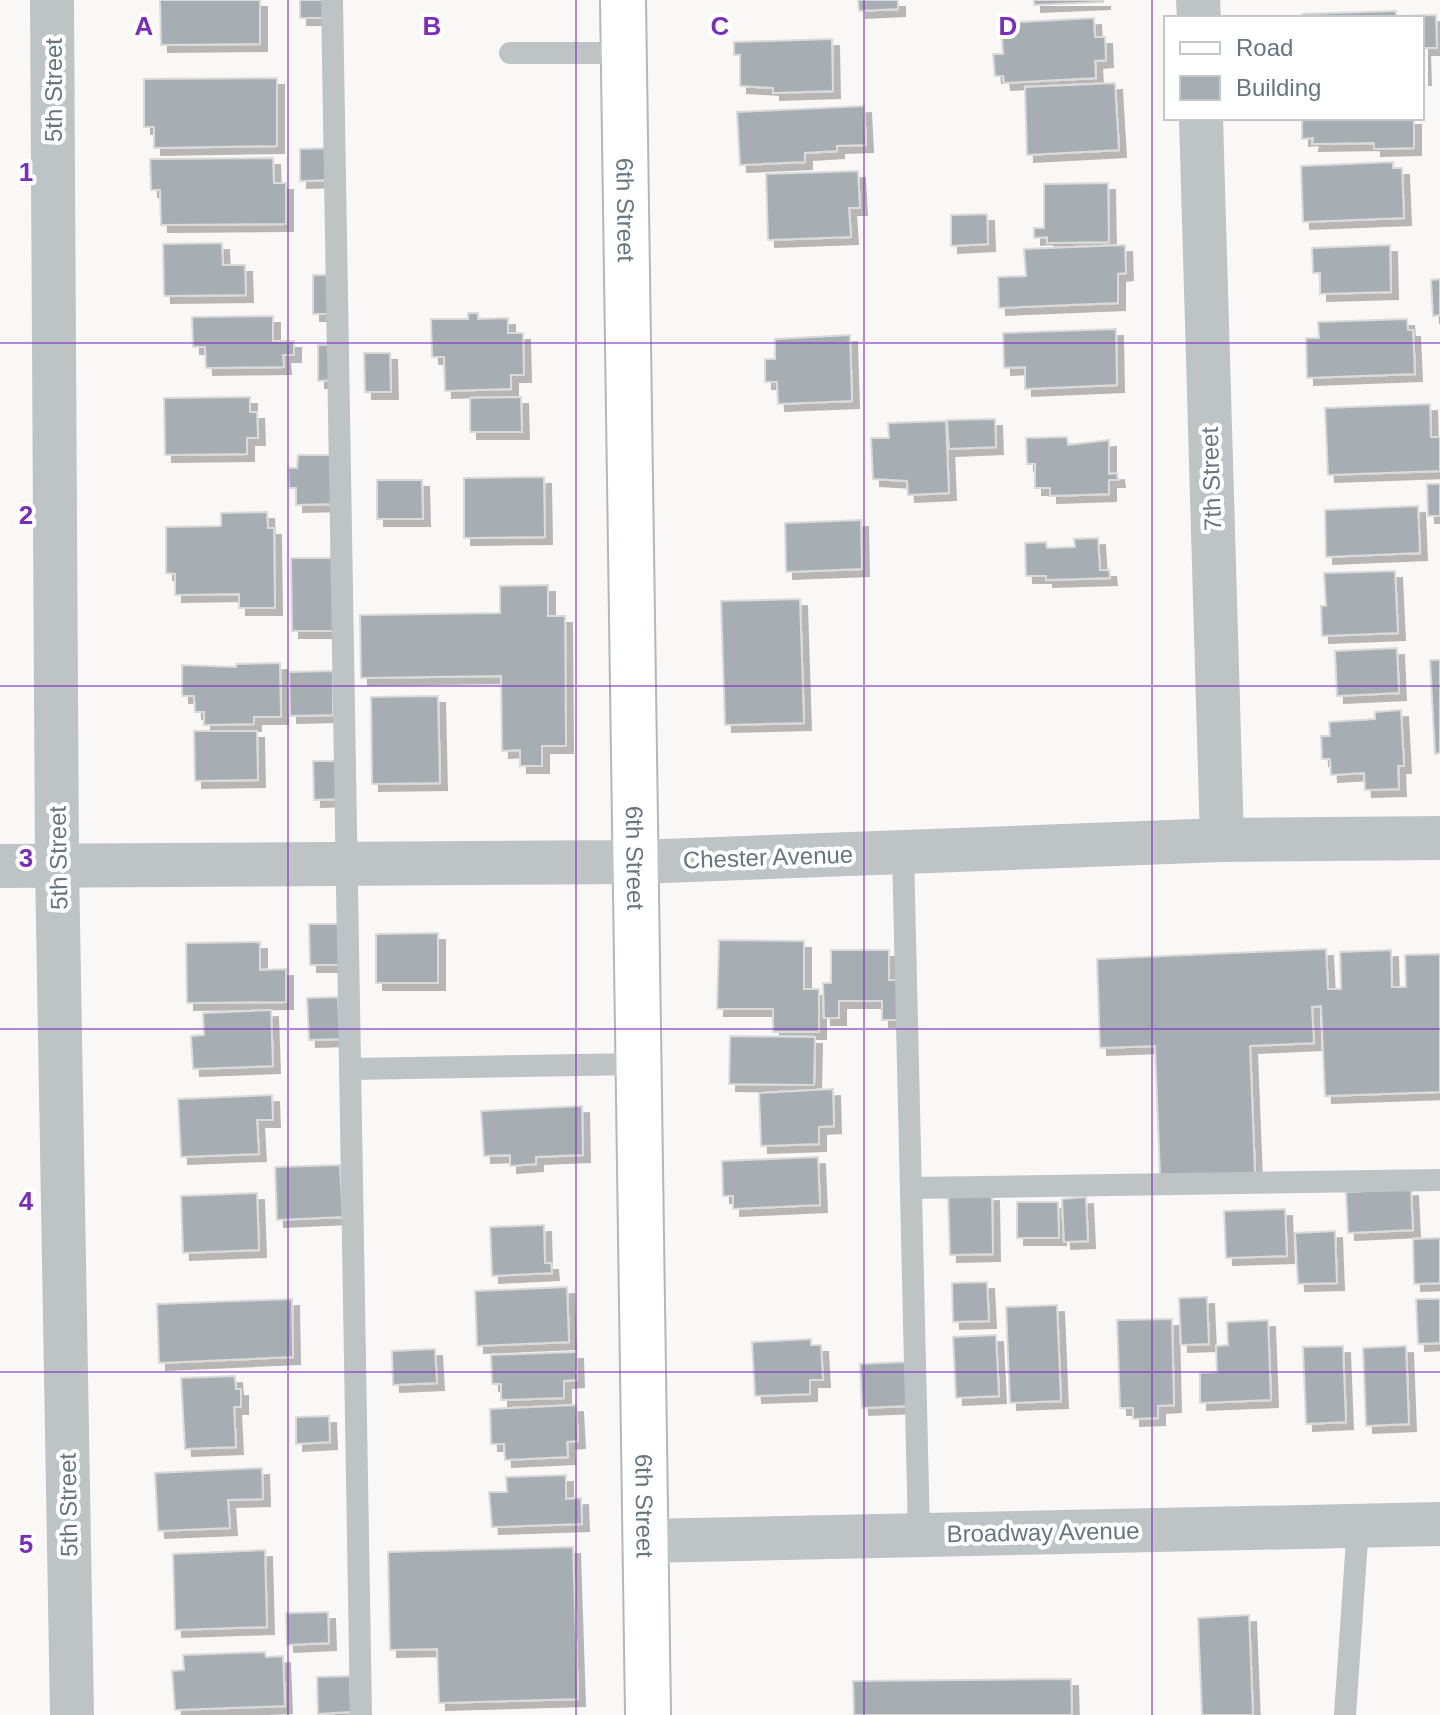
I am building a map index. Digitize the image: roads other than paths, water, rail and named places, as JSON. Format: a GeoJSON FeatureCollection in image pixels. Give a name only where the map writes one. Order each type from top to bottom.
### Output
{"type":"FeatureCollection","features":[{"type":"Feature","properties":{"kind":"main road","name":"6th Street"},"geometry":{"type":"LineString","coordinates":[[623,0],[648,1715]]}},
{"type":"Feature","properties":{"kind":"street","name":"5th Street"},"geometry":{"type":"LineString","coordinates":[[52,0],[57,865],[72,1715]]}},
{"type":"Feature","properties":{"kind":"street","name":"7th Street"},"geometry":{"type":"LineString","coordinates":[[1201,120],[1222,840]]}},
{"type":"Feature","properties":{"kind":"street","name":"Chester Avenue"},"geometry":{"type":"LineString","coordinates":[[0,866],[636,862],[1222,840],[1440,838]]}},
{"type":"Feature","properties":{"kind":"street","name":"Broadway Avenue"},"geometry":{"type":"LineString","coordinates":[[645,1541],[1440,1524]]}},
{"type":"Feature","properties":{"kind":"lane"},"geometry":{"type":"LineString","coordinates":[[332,0],[361,1715]]}},
{"type":"Feature","properties":{"kind":"lane"},"geometry":{"type":"LineString","coordinates":[[510,53],[624,53]]}},
{"type":"Feature","properties":{"kind":"lane"},"geometry":{"type":"LineString","coordinates":[[903,852],[919,1534]]}},
{"type":"Feature","properties":{"kind":"lane"},"geometry":{"type":"LineString","coordinates":[[350,1069],[638,1064]]}},
{"type":"Feature","properties":{"kind":"lane"},"geometry":{"type":"LineString","coordinates":[[911,1188],[1440,1180]]}},
{"type":"Feature","properties":{"kind":"lane"},"geometry":{"type":"LineString","coordinates":[[1345,1715],[1358,1525]]}}]}
